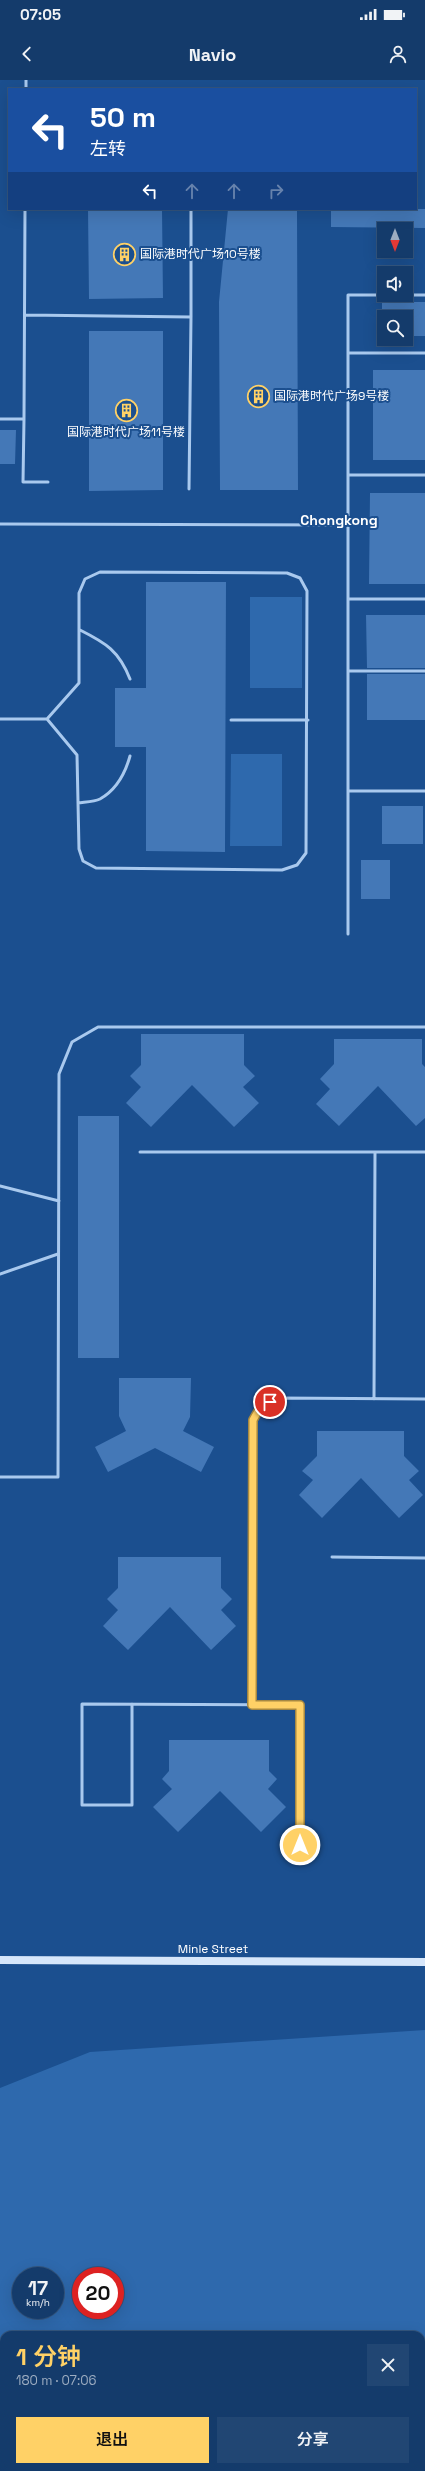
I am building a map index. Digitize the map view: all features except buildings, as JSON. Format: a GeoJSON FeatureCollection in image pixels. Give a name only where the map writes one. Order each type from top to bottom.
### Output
{"type":"FeatureCollection","features":[{"type":"Feature","properties":{"kind":"street","name":"Minle Street"},"geometry":{"type":"LineString","coordinates":[[0,1960],[425,1962]]}},
{"type":"Feature","properties":{"kind":"lane"},"geometry":{"type":"LineString","coordinates":[[25,210],[23,482],[48,482]]}},
{"type":"Feature","properties":{"kind":"lane"},"geometry":{"type":"LineString","coordinates":[[189,489],[191,210]]}},
{"type":"Feature","properties":{"kind":"lane"},"geometry":{"type":"LineString","coordinates":[[348,934],[348,295],[425,295]]}},
{"type":"Feature","properties":{"kind":"lane"},"geometry":{"type":"LineString","coordinates":[[25,315],[191,317]]}},
{"type":"Feature","properties":{"kind":"lane"},"geometry":{"type":"LineString","coordinates":[[348,353],[425,353]]}},
{"type":"Feature","properties":{"kind":"lane"},"geometry":{"type":"LineString","coordinates":[[0,418],[24,419]]}},
{"type":"Feature","properties":{"kind":"lane"},"geometry":{"type":"LineString","coordinates":[[348,475],[425,475]]}},
{"type":"Feature","properties":{"kind":"lane"},"geometry":{"type":"LineString","coordinates":[[0,524],[348,525]]}},
{"type":"Feature","properties":{"kind":"lane"},"geometry":{"type":"LineString","coordinates":[[0,719],[47,719],[79,683],[79,593],[85,579],[100,572],[287,573],[300,578],[307,591],[308,720],[306,852],[297,865],[282,870],[96,868],[83,861],[79,849],[77,755],[47,719]]}},
{"type":"Feature","properties":{"kind":"lane"},"geometry":{"type":"LineString","coordinates":[[348,599],[425,599]]}},
{"type":"Feature","properties":{"kind":"lane"},"geometry":{"type":"LineString","coordinates":[[80,630],[114,649],[124,663],[130,679]]}},
{"type":"Feature","properties":{"kind":"lane"},"geometry":{"type":"LineString","coordinates":[[348,671],[425,671]]}},
{"type":"Feature","properties":{"kind":"lane"},"geometry":{"type":"LineString","coordinates":[[231,720],[308,720]]}},
{"type":"Feature","properties":{"kind":"lane"},"geometry":{"type":"LineString","coordinates":[[78,803],[99,800],[117,784],[126,770],[130,756]]}},
{"type":"Feature","properties":{"kind":"lane"},"geometry":{"type":"LineString","coordinates":[[348,791],[425,791]]}},
{"type":"Feature","properties":{"kind":"lane"},"geometry":{"type":"LineString","coordinates":[[0,1477],[58,1477],[59,1074],[72,1042],[98,1027],[425,1027]]}},
{"type":"Feature","properties":{"kind":"lane"},"geometry":{"type":"LineString","coordinates":[[140,1152],[425,1152]]}},
{"type":"Feature","properties":{"kind":"lane"},"geometry":{"type":"LineString","coordinates":[[374,1399],[375,1152]]}},
{"type":"Feature","properties":{"kind":"lane"},"geometry":{"type":"LineString","coordinates":[[0,1186],[59,1202]]}},
{"type":"Feature","properties":{"kind":"lane"},"geometry":{"type":"LineString","coordinates":[[0,1274],[58,1254]]}},
{"type":"Feature","properties":{"kind":"lane"},"geometry":{"type":"LineString","coordinates":[[252,1705],[253,1420],[261,1406],[278,1398],[425,1399]]}},
{"type":"Feature","properties":{"kind":"lane"},"geometry":{"type":"LineString","coordinates":[[332,1557],[425,1558]]}},
{"type":"Feature","properties":{"kind":"lane"},"geometry":{"type":"LineString","coordinates":[[132,1704],[132,1806],[82,1805],[82,1704],[132,1704],[300,1705],[300,1845]]}},
{"type":"Feature","properties":{"kind":"shaded area"},"geometry":{"type":"Polygon","coordinates":[[[250,597],[302,597],[302,688],[250,688],[250,597]]]}},
{"type":"Feature","properties":{"kind":"shaded area"},"geometry":{"type":"Polygon","coordinates":[[[231,754],[282,754],[282,846],[230,846],[231,754]]]}},
{"type":"Feature","properties":{"kind":"shaded area"},"geometry":{"type":"Polygon","coordinates":[[[425,2030],[425,2331],[0,2331],[0,2088],[90,2052],[425,2030]]]}},
{"type":"Feature","properties":{"kind":"place","name":"国际港时代广场10号楼"},"geometry":{"type":"Point","coordinates":[125,254]}},
{"type":"Feature","properties":{"kind":"place","name":"国际港时代广场9号楼"},"geometry":{"type":"Point","coordinates":[259,396]}},
{"type":"Feature","properties":{"kind":"place","name":"国际港时代广场11号楼"},"geometry":{"type":"Point","coordinates":[126,411]}},
{"type":"Feature","properties":{"kind":"district","name":"Chongkong"},"geometry":{"type":"Point","coordinates":[339,520]}},
{"type":"Feature","properties":{"kind":"route"},"geometry":{"type":"LineString","coordinates":[[270,1402],[261,1406],[253,1420],[252,1705],[300,1705],[300,1845]]}}]}
